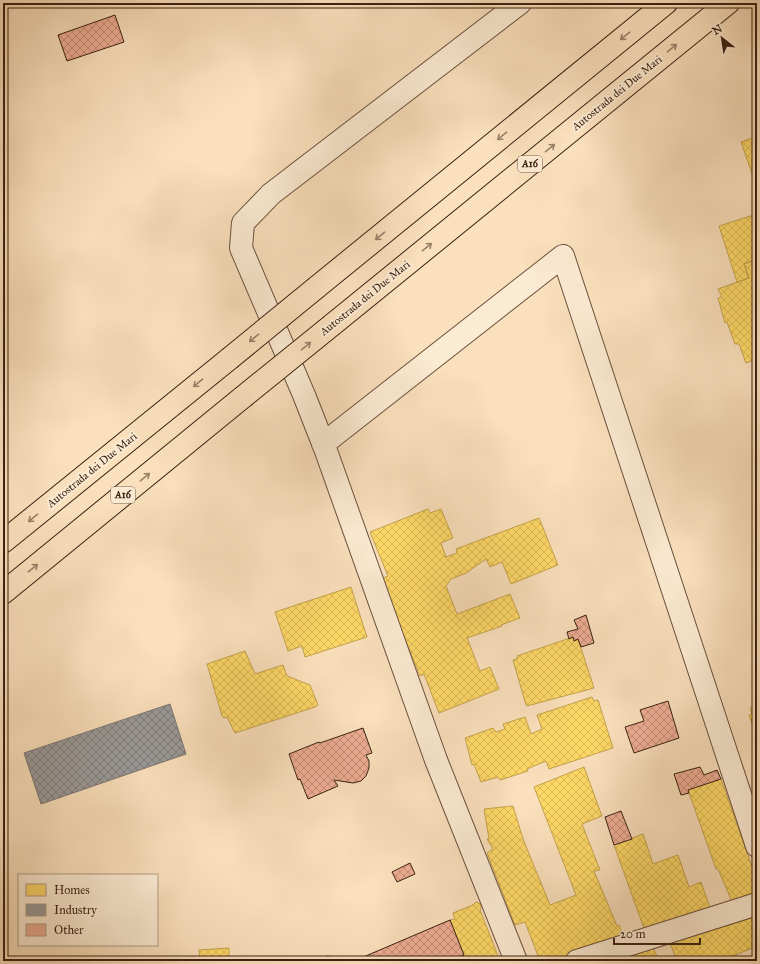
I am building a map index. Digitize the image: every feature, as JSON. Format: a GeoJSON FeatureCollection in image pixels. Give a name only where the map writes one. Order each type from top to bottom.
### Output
{"type":"FeatureCollection","features":[{"type":"Feature","properties":{"kind":"highway","name":"Autostrada dei Due Mari"},"geometry":{"type":"LineString","coordinates":[[3,542],[666,3]]}},
{"type":"Feature","properties":{"kind":"highway","name":"Autostrada dei Due Mari"},"geometry":{"type":"LineString","coordinates":[[3,593],[728,3]]}},
{"type":"Feature","properties":{"kind":"street"},"geometry":{"type":"LineString","coordinates":[[516,961],[436,760],[304,394],[241,248],[243,223],[271,194],[520,3]]}},
{"type":"Feature","properties":{"kind":"street"},"geometry":{"type":"LineString","coordinates":[[323,444],[563,256],[757,846]]}},
{"type":"Feature","properties":{"kind":"street"},"geometry":{"type":"LineString","coordinates":[[577,961],[757,904]]}},
{"type":"Feature","properties":{"kind":"building: Homes"},"geometry":{"type":"Polygon","coordinates":[[[757,136],[757,182],[755,182],[741,142],[757,136]]]}},
{"type":"Feature","properties":{"kind":"building: Homes"},"geometry":{"type":"Polygon","coordinates":[[[757,214],[757,259],[744,264],[749,278],[737,282],[719,226],[757,214]]]}},
{"type":"Feature","properties":{"kind":"building: Homes"},"geometry":{"type":"Polygon","coordinates":[[[757,259],[757,359],[746,363],[739,344],[735,344],[727,322],[725,323],[718,298],[722,297],[718,289],[749,278],[744,264],[757,259]]]}},
{"type":"Feature","properties":{"kind":"building: Homes"},"geometry":{"type":"Polygon","coordinates":[[[428,509],[430,513],[441,509],[453,538],[441,543],[446,557],[457,553],[456,549],[539,518],[558,565],[511,584],[502,562],[490,567],[486,559],[466,573],[451,579],[446,586],[457,614],[510,594],[520,618],[467,638],[480,671],[490,667],[499,689],[439,713],[424,674],[420,676],[381,579],[388,576],[370,532],[428,509]]]}},
{"type":"Feature","properties":{"kind":"building: Homes"},"geometry":{"type":"Polygon","coordinates":[[[351,587],[367,637],[305,657],[302,646],[288,651],[275,612],[351,587]]]}},
{"type":"Feature","properties":{"kind":"building: Homes"},"geometry":{"type":"Polygon","coordinates":[[[573,637],[574,641],[578,639],[594,688],[527,706],[513,660],[518,658],[517,656],[573,637]]]}},
{"type":"Feature","properties":{"kind":"building: Homes"},"geometry":{"type":"Polygon","coordinates":[[[245,651],[255,674],[283,665],[287,676],[310,685],[318,705],[235,733],[227,717],[224,718],[222,716],[207,664],[245,651]]]}},
{"type":"Feature","properties":{"kind":"building: Homes"},"geometry":{"type":"Polygon","coordinates":[[[592,697],[594,701],[598,700],[613,748],[549,769],[546,761],[527,769],[528,771],[500,780],[498,777],[481,782],[474,764],[472,765],[465,738],[493,728],[496,732],[505,729],[503,724],[525,717],[531,734],[542,729],[537,715],[592,697]]]}},
{"type":"Feature","properties":{"kind":"building: Homes"},"geometry":{"type":"Polygon","coordinates":[[[757,706],[757,738],[749,715],[752,714],[750,708],[757,706]]]}},
{"type":"Feature","properties":{"kind":"building: Homes"},"geometry":{"type":"Polygon","coordinates":[[[757,741],[757,759],[752,743],[757,741]]]}},
{"type":"Feature","properties":{"kind":"building: Homes"},"geometry":{"type":"Polygon","coordinates":[[[584,767],[602,816],[582,824],[600,870],[594,871],[617,926],[619,925],[623,936],[558,961],[540,961],[525,922],[515,925],[487,853],[493,849],[487,839],[489,839],[484,809],[513,806],[523,839],[550,905],[576,895],[534,787],[584,767]]]}},
{"type":"Feature","properties":{"kind":"building: Homes"},"geometry":{"type":"Polygon","coordinates":[[[721,779],[757,881],[757,895],[733,904],[718,869],[716,869],[688,790],[721,779]]]}},
{"type":"Feature","properties":{"kind":"building: Homes"},"geometry":{"type":"Polygon","coordinates":[[[643,834],[653,864],[678,855],[689,887],[701,882],[710,908],[645,931],[614,845],[643,834]]]}},
{"type":"Feature","properties":{"kind":"building: Homes"},"geometry":{"type":"Polygon","coordinates":[[[476,902],[481,904],[480,910],[500,961],[450,961],[464,955],[450,920],[455,919],[453,913],[473,905],[476,902]]]}},
{"type":"Feature","properties":{"kind":"building: Homes"},"geometry":{"type":"Polygon","coordinates":[[[757,911],[757,946],[721,961],[669,961],[676,958],[669,941],[757,911]]]}},
{"type":"Feature","properties":{"kind":"building: Homes"},"geometry":{"type":"Polygon","coordinates":[[[652,945],[659,961],[614,961],[652,945]]]}},
{"type":"Feature","properties":{"kind":"building: Homes"},"geometry":{"type":"Polygon","coordinates":[[[229,948],[229,961],[200,961],[199,950],[229,948]]]}},
{"type":"Feature","properties":{"kind":"building: Industry"},"geometry":{"type":"Polygon","coordinates":[[[170,704],[186,754],[41,804],[24,753],[170,704]]]}},
{"type":"Feature","properties":{"kind":"building: Other"},"geometry":{"type":"Polygon","coordinates":[[[115,15],[124,42],[67,61],[58,35],[115,15]]]}},
{"type":"Feature","properties":{"kind":"building: Other"},"geometry":{"type":"Polygon","coordinates":[[[586,615],[594,643],[581,647],[578,639],[574,641],[573,637],[569,639],[567,632],[578,629],[574,620],[586,615]]]}},
{"type":"Feature","properties":{"kind":"building: Other"},"geometry":{"type":"Polygon","coordinates":[[[668,701],[679,738],[634,753],[625,727],[644,721],[640,710],[668,701]]]}},
{"type":"Feature","properties":{"kind":"building: Other"},"geometry":{"type":"Polygon","coordinates":[[[363,728],[372,753],[366,755],[369,761],[369,768],[366,776],[361,781],[353,783],[334,780],[338,786],[308,799],[300,779],[298,780],[289,754],[319,742],[320,743],[363,728]]]}},
{"type":"Feature","properties":{"kind":"building: Other"},"geometry":{"type":"Polygon","coordinates":[[[700,767],[704,775],[717,770],[721,779],[688,790],[689,793],[681,795],[674,774],[700,767]]]}},
{"type":"Feature","properties":{"kind":"building: Other"},"geometry":{"type":"Polygon","coordinates":[[[621,811],[632,839],[614,845],[605,817],[621,811]]]}},
{"type":"Feature","properties":{"kind":"building: Other"},"geometry":{"type":"Polygon","coordinates":[[[410,863],[415,874],[397,882],[392,872],[410,863]]]}},
{"type":"Feature","properties":{"kind":"building: Other"},"geometry":{"type":"Polygon","coordinates":[[[450,920],[464,955],[450,961],[354,961],[450,920]]]}},
{"type":"Feature","properties":{"kind":"building: Other"},"geometry":{"type":"Polygon","coordinates":[[[327,956],[333,957],[337,961],[323,961],[327,956]]]}}]}
